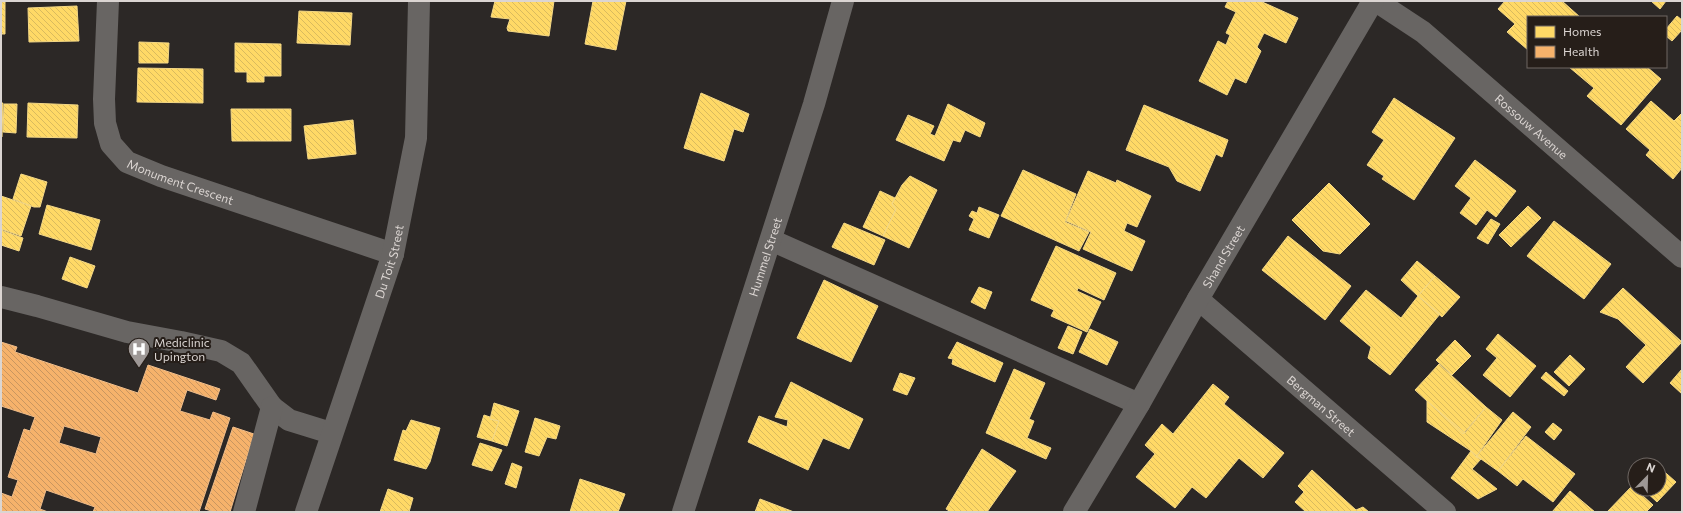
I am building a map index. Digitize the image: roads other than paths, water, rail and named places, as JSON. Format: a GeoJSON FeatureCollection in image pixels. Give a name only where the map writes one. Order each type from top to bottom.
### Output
{"type":"FeatureCollection","features":[{"type":"Feature","properties":{"kind":"street","name":"Monument Crescent"},"geometry":{"type":"LineString","coordinates":[[108,1],[104,99],[105,123],[111,144],[127,162],[161,176],[393,254]]}},
{"type":"Feature","properties":{"kind":"street","name":"Du Toit Street"},"geometry":{"type":"LineString","coordinates":[[306,512],[331,433],[393,254],[416,138],[419,1]]}},
{"type":"Feature","properties":{"kind":"street","name":"Hummel Street"},"geometry":{"type":"LineString","coordinates":[[683,512],[814,104],[843,1]]}},
{"type":"Feature","properties":{"kind":"street","name":"Rossouw Avenue"},"geometry":{"type":"LineString","coordinates":[[1374,1],[1423,32],[1682,257]]}},
{"type":"Feature","properties":{"kind":"street","name":"Shand Street"},"geometry":{"type":"LineString","coordinates":[[1074,512],[1139,404],[1198,299],[1374,1]]}},
{"type":"Feature","properties":{"kind":"street"},"geometry":{"type":"LineString","coordinates":[[771,240],[1139,404]]}},
{"type":"Feature","properties":{"kind":"street"},"geometry":{"type":"LineString","coordinates":[[1,297],[127,332],[220,351],[242,363],[272,407],[289,420],[331,433]]}},
{"type":"Feature","properties":{"kind":"street","name":"Bergman Street"},"geometry":{"type":"LineString","coordinates":[[1198,299],[1445,512]]}},
{"type":"Feature","properties":{"kind":"street"},"geometry":{"type":"LineString","coordinates":[[244,512],[272,407]]}},
{"type":"Feature","properties":{"kind":"place","name":"Mediclinic Upington"},"geometry":{"type":"Point","coordinates":[139,368]}}]}
